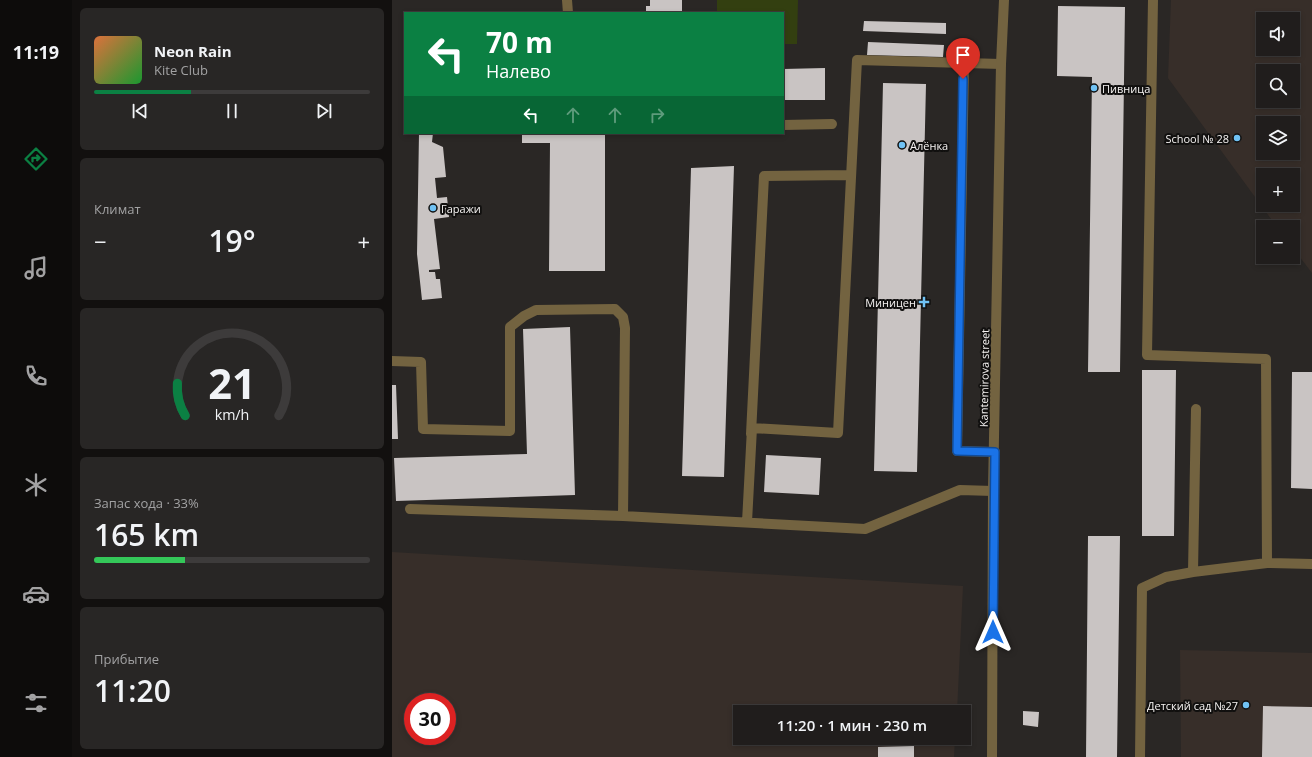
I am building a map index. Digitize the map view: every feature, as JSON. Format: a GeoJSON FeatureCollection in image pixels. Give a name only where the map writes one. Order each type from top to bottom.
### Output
{"type":"FeatureCollection","features":[{"type":"Feature","properties":{"kind":"street"},"geometry":{"type":"LineString","coordinates":[[567,0],[568,12]]}},
{"type":"Feature","properties":{"kind":"street","name":"Kantemirova street"},"geometry":{"type":"LineString","coordinates":[[992,757],[994,491],[1001,64],[1004,0]]}},
{"type":"Feature","properties":{"kind":"street"},"geometry":{"type":"LineString","coordinates":[[1153,0],[1147,355],[1266,358],[1267,563]]}},
{"type":"Feature","properties":{"kind":"street"},"geometry":{"type":"LineString","coordinates":[[751,437],[752,428],[838,433],[857,60],[1001,64]]}},
{"type":"Feature","properties":{"kind":"street"},"geometry":{"type":"LineString","coordinates":[[964,64],[957,451],[995,452]]}},
{"type":"Feature","properties":{"kind":"street"},"geometry":{"type":"LineString","coordinates":[[784,125],[832,124]]}},
{"type":"Feature","properties":{"kind":"street"},"geometry":{"type":"LineString","coordinates":[[747,522],[764,176],[851,175]]}},
{"type":"Feature","properties":{"kind":"street"},"geometry":{"type":"LineString","coordinates":[[392,361],[421,362],[423,429],[510,431],[510,327],[524,316],[536,310],[615,309],[623,317],[625,328],[624,516]]}},
{"type":"Feature","properties":{"kind":"street"},"geometry":{"type":"LineString","coordinates":[[1193,572],[1196,409]]}},
{"type":"Feature","properties":{"kind":"street"},"geometry":{"type":"LineString","coordinates":[[410,509],[624,516],[865,529],[960,490],[994,491]]}},
{"type":"Feature","properties":{"kind":"street"},"geometry":{"type":"LineString","coordinates":[[1140,757],[1142,588],[1166,577],[1193,572],[1267,563],[1312,564]]}},
{"type":"Feature","properties":{"kind":"shaded area","name":"School № 28"},"geometry":{"type":"Polygon","coordinates":[[[1171,0],[1312,0],[1312,273],[1300,257],[1300,220],[1272,220],[1266,212],[1300,212],[1300,168],[1256,168],[1256,198],[1168,78],[1171,0]]]}},
{"type":"Feature","properties":{"kind":"shaded area"},"geometry":{"type":"Polygon","coordinates":[[[392,552],[963,586],[957,705],[733,705],[733,745],[955,745],[954,757],[392,757],[392,552]]]}},
{"type":"Feature","properties":{"kind":"shaded area","name":"Детский сад №27"},"geometry":{"type":"Polygon","coordinates":[[[1180,650],[1312,653],[1312,757],[1181,757],[1180,650]]]}},
{"type":"Feature","properties":{"kind":"green space"},"geometry":{"type":"Polygon","coordinates":[[[717,0],[798,0],[797,44],[784,44],[784,12],[717,12],[717,0]]]}},
{"type":"Feature","properties":{"kind":"building"},"geometry":{"type":"Polygon","coordinates":[[[650,0],[682,0],[682,12],[646,12],[646,6],[650,6],[650,0]]]}},
{"type":"Feature","properties":{"kind":"building"},"geometry":{"type":"Polygon","coordinates":[[[1058,6],[1125,7],[1120,372],[1088,372],[1092,77],[1057,76],[1058,6]]]}},
{"type":"Feature","properties":{"kind":"building"},"geometry":{"type":"Polygon","coordinates":[[[864,21],[946,23],[946,34],[863,31],[864,21]]]}},
{"type":"Feature","properties":{"kind":"building"},"geometry":{"type":"Polygon","coordinates":[[[868,42],[944,45],[943,57],[867,55],[868,42]]]}},
{"type":"Feature","properties":{"kind":"building"},"geometry":{"type":"Polygon","coordinates":[[[825,68],[825,100],[784,100],[784,69],[825,68]]]}},
{"type":"Feature","properties":{"kind":"building"},"geometry":{"type":"Polygon","coordinates":[[[883,83],[926,84],[917,472],[874,471],[883,83]]]}},
{"type":"Feature","properties":{"kind":"building","name":"Гаражи"},"geometry":{"type":"Polygon","coordinates":[[[419,134],[433,134],[432,142],[443,147],[446,177],[435,178],[437,198],[447,197],[449,217],[434,219],[440,269],[429,270],[429,272],[435,272],[436,279],[440,279],[442,298],[422,300],[417,254],[419,134]]]}},
{"type":"Feature","properties":{"kind":"building"},"geometry":{"type":"Polygon","coordinates":[[[522,134],[605,134],[605,271],[549,271],[550,143],[522,143],[522,134]]]}},
{"type":"Feature","properties":{"kind":"building"},"geometry":{"type":"Polygon","coordinates":[[[734,166],[724,477],[682,476],[691,168],[734,166]]]}},
{"type":"Feature","properties":{"kind":"building"},"geometry":{"type":"Polygon","coordinates":[[[570,327],[575,495],[396,501],[394,458],[527,454],[523,329],[570,327]]]}},
{"type":"Feature","properties":{"kind":"building"},"geometry":{"type":"Polygon","coordinates":[[[1142,370],[1176,370],[1174,536],[1142,536],[1142,370]]]}},
{"type":"Feature","properties":{"kind":"building"},"geometry":{"type":"Polygon","coordinates":[[[1292,372],[1312,372],[1312,489],[1291,488],[1292,372]]]}},
{"type":"Feature","properties":{"kind":"building"},"geometry":{"type":"Polygon","coordinates":[[[392,385],[396,385],[398,439],[392,439],[392,385]]]}},
{"type":"Feature","properties":{"kind":"building"},"geometry":{"type":"Polygon","coordinates":[[[766,455],[821,458],[819,495],[764,492],[766,455]]]}},
{"type":"Feature","properties":{"kind":"building"},"geometry":{"type":"Polygon","coordinates":[[[1088,536],[1120,536],[1117,757],[1086,757],[1088,536]]]}},
{"type":"Feature","properties":{"kind":"building"},"geometry":{"type":"Polygon","coordinates":[[[1263,706],[1312,707],[1312,757],[1262,757],[1263,706]]]}},
{"type":"Feature","properties":{"kind":"building"},"geometry":{"type":"Polygon","coordinates":[[[1023,711],[1039,712],[1038,727],[1023,725],[1023,711]]]}},
{"type":"Feature","properties":{"kind":"building"},"geometry":{"type":"Polygon","coordinates":[[[914,746],[914,757],[878,757],[878,747],[914,746]]]}},
{"type":"Feature","properties":{"kind":"place","name":"Пивница"},"geometry":{"type":"Point","coordinates":[1094,88]}},
{"type":"Feature","properties":{"kind":"place","name":"School № 28"},"geometry":{"type":"Point","coordinates":[1237,138]}},
{"type":"Feature","properties":{"kind":"place","name":"Алёнка"},"geometry":{"type":"Point","coordinates":[902,145]}},
{"type":"Feature","properties":{"kind":"place","name":"Гаражи"},"geometry":{"type":"Point","coordinates":[433,208]}},
{"type":"Feature","properties":{"kind":"place","name":"Миницен"},"geometry":{"type":"Point","coordinates":[924,302]}},
{"type":"Feature","properties":{"kind":"place","name":"Детский сад №27"},"geometry":{"type":"Point","coordinates":[1246,705]}},
{"type":"Feature","properties":{"kind":"route"},"geometry":{"type":"LineString","coordinates":[[963,79],[957,451],[995,452],[993,632]]}}]}
